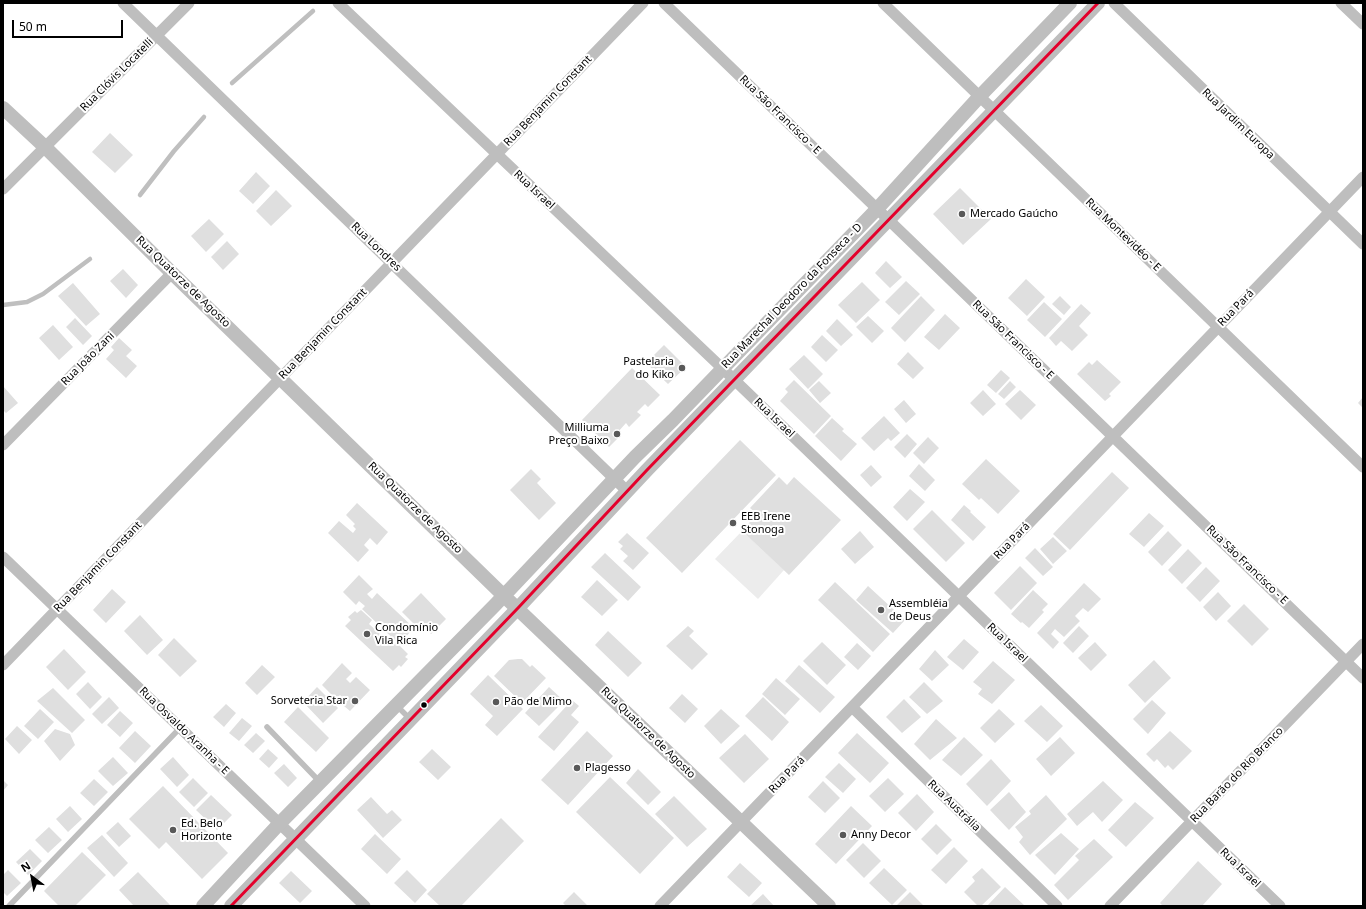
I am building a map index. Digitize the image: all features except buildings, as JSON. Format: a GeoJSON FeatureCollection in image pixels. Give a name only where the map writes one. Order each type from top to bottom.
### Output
{"type":"FeatureCollection","features":[{"type":"Feature","properties":{"kind":"street","name":"Rua Londres"},"geometry":{"type":"LineString","coordinates":[[123,3],[627,491]]}},
{"type":"Feature","properties":{"kind":"street","name":"Rua Clóvis Locatelli"},"geometry":{"type":"LineString","coordinates":[[3,189],[189,3]]}},
{"type":"Feature","properties":{"kind":"street","name":"Rua Israel"},"geometry":{"type":"LineString","coordinates":[[338,3],[722,368],[1280,906]]}},
{"type":"Feature","properties":{"kind":"street","name":"Rua Benjamin Constant"},"geometry":{"type":"LineString","coordinates":[[3,665],[643,3]]}},
{"type":"Feature","properties":{"kind":"street","name":"Rua São Francisco - E"},"geometry":{"type":"LineString","coordinates":[[664,3],[1363,678]]}},
{"type":"Feature","properties":{"kind":"street","name":"Rua Montevidéo - E"},"geometry":{"type":"LineString","coordinates":[[883,3],[1363,467]]}},
{"type":"Feature","properties":{"kind":"street","name":"Rua Marechal Deodoro da Fonseca - D"},"geometry":{"type":"LineString","coordinates":[[203,906],[280,824],[503,596],[615,478],[877,209],[980,96],[1070,3]]}},
{"type":"Feature","properties":{"kind":"street","name":"Rua Marechal Deodoro da Fonseca - D"},"geometry":{"type":"LineString","coordinates":[[411,720],[627,491],[1098,3]]}},
{"type":"Feature","properties":{"kind":"street","name":"Rua Jardim Europa"},"geometry":{"type":"LineString","coordinates":[[1114,3],[1363,244]]}},
{"type":"Feature","properties":{"kind":"street"},"geometry":{"type":"LineString","coordinates":[[1341,3],[1363,24]]}},
{"type":"Feature","properties":{"kind":"street","name":"Rua Quatorze de Agosto"},"geometry":{"type":"LineString","coordinates":[[3,108],[45,147],[503,596],[521,605],[741,822],[829,906]]}},
{"type":"Feature","properties":{"kind":"street","name":"Rua Pará"},"geometry":{"type":"LineString","coordinates":[[660,906],[1363,177]]}},
{"type":"Feature","properties":{"kind":"street","name":"Rua João Zani"},"geometry":{"type":"LineString","coordinates":[[3,445],[172,273]]}},
{"type":"Feature","properties":{"kind":"street"},"geometry":{"type":"LineString","coordinates":[[673,420],[685,431]]}},
{"type":"Feature","properties":{"kind":"street"},"geometry":{"type":"LineString","coordinates":[[565,532],[578,544]]}},
{"type":"Feature","properties":{"kind":"street","name":"Rua Osvaldo Aranha - E"},"geometry":{"type":"LineString","coordinates":[[3,556],[366,906]]}},
{"type":"Feature","properties":{"kind":"street","name":"Rua Barão do Rio Branco"},"geometry":{"type":"LineString","coordinates":[[1110,906],[1363,644]]}},
{"type":"Feature","properties":{"kind":"street","name":"Rua Austrália"},"geometry":{"type":"LineString","coordinates":[[852,707],[1057,906]]}},
{"type":"Feature","properties":{"kind":"street"},"geometry":{"type":"LineString","coordinates":[[231,906],[411,720]]}},
{"type":"Feature","properties":{"kind":"lane"},"geometry":{"type":"LineString","coordinates":[[396,705],[411,720]]}},
{"type":"Feature","properties":{"kind":"lane"},"geometry":{"type":"LineString","coordinates":[[267,727],[321,782]]}},
{"type":"Feature","properties":{"kind":"lane"},"geometry":{"type":"LineString","coordinates":[[9,906],[180,728]]}},
{"type":"Feature","properties":{"kind":"shaded area"},"geometry":{"type":"Polygon","coordinates":[[[742,531],[784,570],[758,599],[715,559],[742,531]]]}},
{"type":"Feature","properties":{"kind":"waterway"},"geometry":{"type":"LineString","coordinates":[[232,83],[313,11]]}},
{"type":"Feature","properties":{"kind":"waterway"},"geometry":{"type":"LineString","coordinates":[[140,195],[174,151],[204,117]]}},
{"type":"Feature","properties":{"kind":"waterway"},"geometry":{"type":"LineString","coordinates":[[3,305],[27,302],[43,294],[90,259]]}},
{"type":"Feature","properties":{"kind":"transit line"},"geometry":{"type":"LineString","coordinates":[[231,906],[518,608],[647,470],[1098,3]]}},
{"type":"Feature","properties":{"kind":"place","name":"Mercado Gaúcho"},"geometry":{"type":"Point","coordinates":[962,214]}},
{"type":"Feature","properties":{"kind":"place","name":"Pastelaria do Kiko"},"geometry":{"type":"Point","coordinates":[682,368]}},
{"type":"Feature","properties":{"kind":"place","name":"Milliuma Preço Baixo"},"geometry":{"type":"Point","coordinates":[617,434]}},
{"type":"Feature","properties":{"kind":"place","name":"EEB Irene Stonoga"},"geometry":{"type":"Point","coordinates":[733,523]}},
{"type":"Feature","properties":{"kind":"place","name":"Assembléia de Deus"},"geometry":{"type":"Point","coordinates":[881,610]}},
{"type":"Feature","properties":{"kind":"place","name":"Condomínio Vila Rica"},"geometry":{"type":"Point","coordinates":[367,634]}},
{"type":"Feature","properties":{"kind":"place","name":"Sorveteria Star"},"geometry":{"type":"Point","coordinates":[355,701]}},
{"type":"Feature","properties":{"kind":"place","name":"Pão de Mimo"},"geometry":{"type":"Point","coordinates":[496,702]}},
{"type":"Feature","properties":{"kind":"place","name":"Plagesso"},"geometry":{"type":"Point","coordinates":[577,768]}},
{"type":"Feature","properties":{"kind":"place","name":"Ed. Belo Horizonte"},"geometry":{"type":"Point","coordinates":[173,830]}},
{"type":"Feature","properties":{"kind":"place","name":"Anny Decor"},"geometry":{"type":"Point","coordinates":[843,835]}}]}
